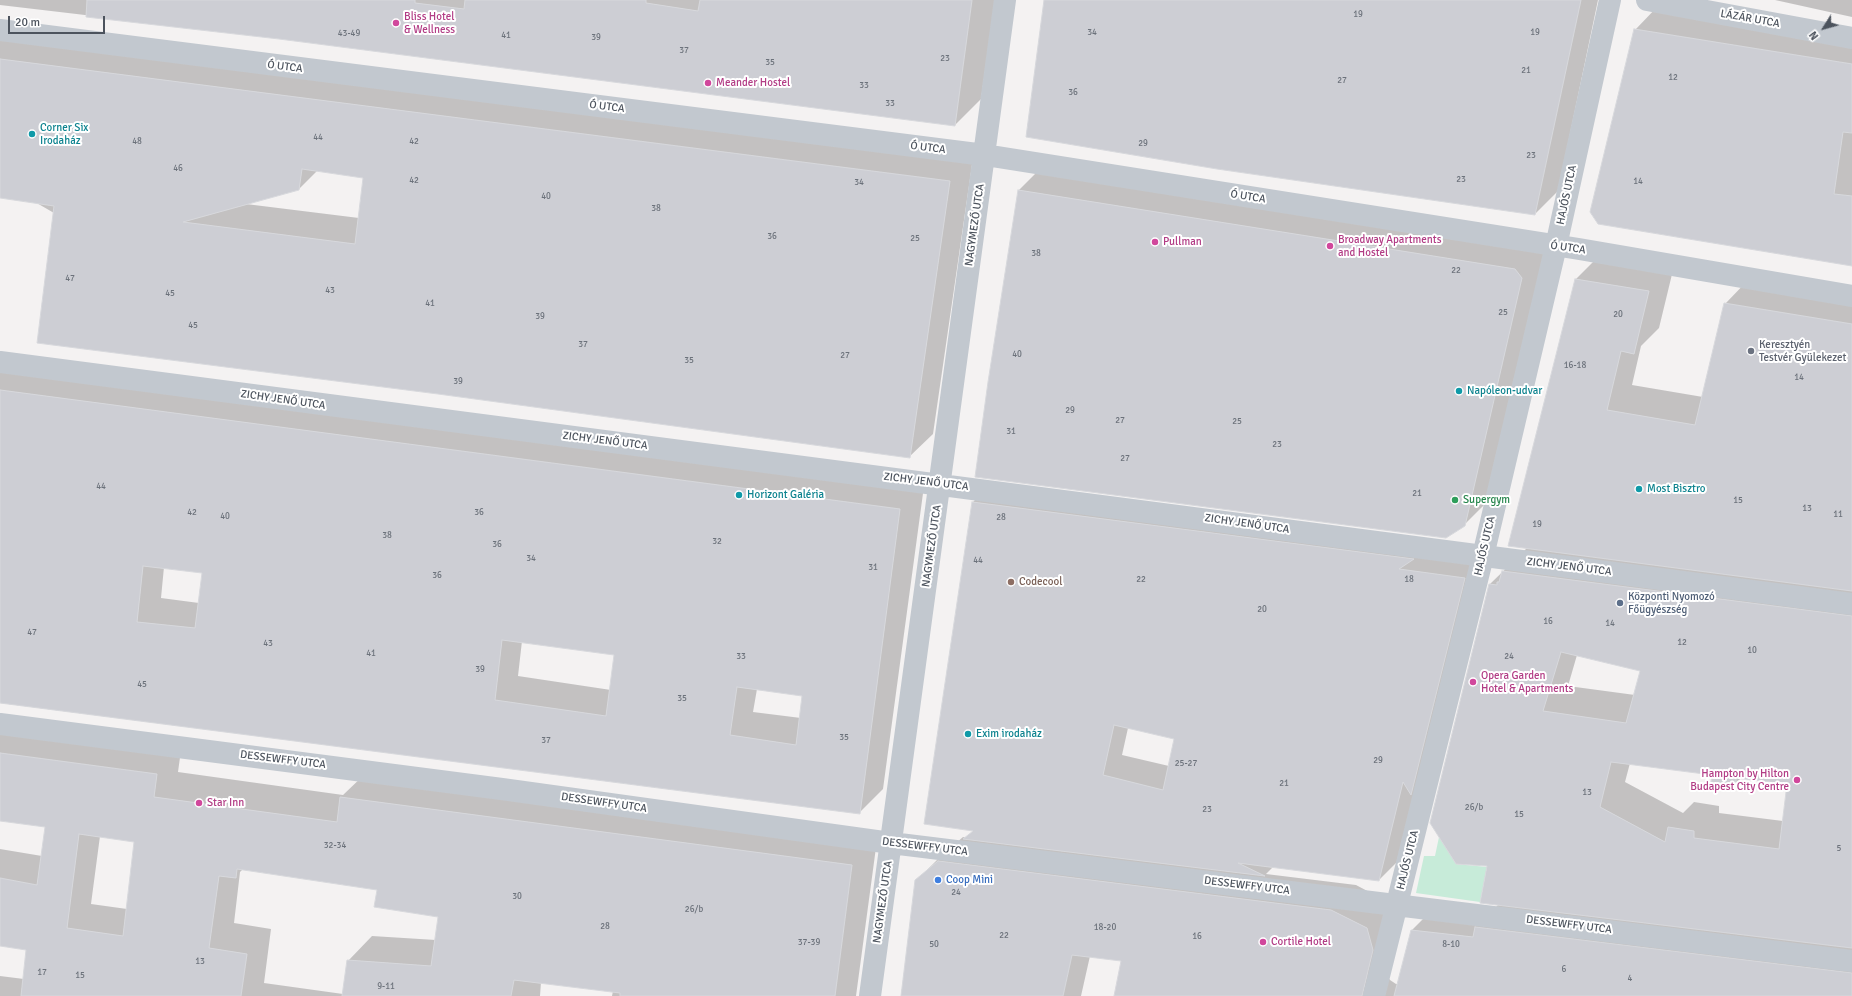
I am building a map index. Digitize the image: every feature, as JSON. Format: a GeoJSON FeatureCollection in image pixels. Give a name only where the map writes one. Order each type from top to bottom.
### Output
{"type":"FeatureCollection","features":[{"type":"Feature","properties":{"kind":"street","name":"NAGYMEZŐ UTCA"},"geometry":{"type":"LineString","coordinates":[[870,996],[1005,0]]}},
{"type":"Feature","properties":{"kind":"street","name":"HAJÓS UTCA"},"geometry":{"type":"LineString","coordinates":[[1374,996],[1483,556],[1556,246],[1610,0]]}},
{"type":"Feature","properties":{"kind":"street","name":"LÁZÁR UTCA"},"geometry":{"type":"LineString","coordinates":[[1647,0],[1852,38]]}},
{"type":"Feature","properties":{"kind":"street","name":"Ó UTCA"},"geometry":{"type":"LineString","coordinates":[[0,30],[984,155],[1587,250],[1852,296]]}},
{"type":"Feature","properties":{"kind":"street","name":"ZICHY JENŐ UTCA"},"geometry":{"type":"LineString","coordinates":[[0,362],[1852,604]]}},
{"type":"Feature","properties":{"kind":"street","name":"DESSEWFFY UTCA"},"geometry":{"type":"LineString","coordinates":[[0,724],[502,788],[891,842],[1852,961]]}},
{"type":"Feature","properties":{"kind":"green space"},"geometry":{"type":"Polygon","coordinates":[[[1439,837],[1456,864],[1487,867],[1480,902],[1416,893],[1424,856],[1435,856],[1439,837]]]}},
{"type":"Feature","properties":{"kind":"building"},"geometry":{"type":"Polygon","coordinates":[[[87,0],[415,0],[415,3],[464,9],[465,0],[646,0],[646,3],[698,11],[700,0],[972,0],[955,126],[279,39],[86,17],[87,0]]]}},
{"type":"Feature","properties":{"kind":"building"},"geometry":{"type":"Polygon","coordinates":[[[1044,0],[1581,0],[1535,215],[1217,169],[1026,137],[1044,0]]]}},
{"type":"Feature","properties":{"kind":"building"},"geometry":{"type":"Polygon","coordinates":[[[1634,29],[1852,64],[1852,133],[1843,132],[1834,194],[1852,196],[1852,266],[1598,224],[1590,212],[1634,29]]]}},
{"type":"Feature","properties":{"kind":"building"},"geometry":{"type":"Polygon","coordinates":[[[0,59],[950,181],[910,458],[438,394],[37,343],[54,206],[0,198],[0,59]],[[302,169],[299,190],[183,222],[355,244],[363,178],[302,169]]]}},
{"type":"Feature","properties":{"kind":"building"},"geometry":{"type":"Polygon","coordinates":[[[1018,190],[1515,269],[1522,278],[1465,526],[1446,538],[975,477],[988,382],[1018,190]]]}},
{"type":"Feature","properties":{"kind":"building"},"geometry":{"type":"Polygon","coordinates":[[[1575,279],[1649,291],[1634,354],[1621,351],[1607,410],[1695,425],[1724,303],[1852,324],[1852,591],[1508,546],[1575,279]]]}},
{"type":"Feature","properties":{"kind":"building"},"geometry":{"type":"Polygon","coordinates":[[[0,390],[900,509],[860,814],[0,703],[0,390]],[[143,566],[137,622],[195,628],[202,573],[143,566]],[[502,640],[495,700],[606,716],[614,655],[502,640]],[[737,687],[730,735],[796,745],[802,696],[737,687]]]}},
{"type":"Feature","properties":{"kind":"building"},"geometry":{"type":"Polygon","coordinates":[[[972,502],[1414,559],[1399,569],[1465,578],[1411,795],[1403,782],[1379,881],[1238,863],[1265,876],[963,839],[973,831],[924,824],[972,502]],[[1114,725],[1103,775],[1163,790],[1174,739],[1114,725]]]}},
{"type":"Feature","properties":{"kind":"building"},"geometry":{"type":"Polygon","coordinates":[[[1502,571],[1852,616],[1852,948],[1480,903],[1487,866],[1456,864],[1430,823],[1489,584],[1497,585],[1497,582],[1499,582],[1502,571]],[[1561,652],[1543,711],[1626,723],[1640,671],[1561,652]],[[1611,762],[1600,807],[1665,842],[1668,827],[1694,831],[1694,838],[1779,849],[1787,784],[1736,778],[1736,785],[1711,782],[1712,775],[1611,762]]]}},
{"type":"Feature","properties":{"kind":"building"},"geometry":{"type":"Polygon","coordinates":[[[0,753],[157,774],[154,797],[337,822],[340,797],[852,865],[835,996],[620,996],[620,993],[514,980],[511,996],[342,996],[347,960],[431,966],[438,917],[374,907],[377,890],[237,869],[236,878],[219,876],[209,948],[247,954],[241,996],[21,996],[26,950],[0,946],[0,878],[37,885],[45,827],[0,821],[0,753]],[[79,834],[67,928],[123,936],[134,842],[79,834]]]}},
{"type":"Feature","properties":{"kind":"building"},"geometry":{"type":"Polygon","coordinates":[[[938,861],[1331,910],[1367,928],[1373,950],[1362,996],[1114,996],[1121,961],[1072,955],[1063,996],[901,996],[915,880],[938,861]]]}},
{"type":"Feature","properties":{"kind":"building"},"geometry":{"type":"Polygon","coordinates":[[[1475,927],[1852,973],[1852,996],[1394,996],[1411,930],[1473,937],[1475,927]]]}},
{"type":"Feature","properties":{"kind":"place","name":"Bliss Hotel & Wellness"},"geometry":{"type":"Point","coordinates":[396,23]}},
{"type":"Feature","properties":{"kind":"place","name":"Meander Hostel"},"geometry":{"type":"Point","coordinates":[708,83]}},
{"type":"Feature","properties":{"kind":"place","name":"Corner Six Irodaház"},"geometry":{"type":"Point","coordinates":[32,134]}},
{"type":"Feature","properties":{"kind":"place","name":"Pullman"},"geometry":{"type":"Point","coordinates":[1155,242]}},
{"type":"Feature","properties":{"kind":"place","name":"Broadway Apartments and Hostel"},"geometry":{"type":"Point","coordinates":[1330,246]}},
{"type":"Feature","properties":{"kind":"place","name":"Keresztyén Testvér Gyülekezet"},"geometry":{"type":"Point","coordinates":[1751,351]}},
{"type":"Feature","properties":{"kind":"place","name":"Napóleon-udvar"},"geometry":{"type":"Point","coordinates":[1459,391]}},
{"type":"Feature","properties":{"kind":"place","name":"Most Bisztro"},"geometry":{"type":"Point","coordinates":[1639,489]}},
{"type":"Feature","properties":{"kind":"place","name":"Horizont Galéria"},"geometry":{"type":"Point","coordinates":[739,495]}},
{"type":"Feature","properties":{"kind":"place","name":"Supergym"},"geometry":{"type":"Point","coordinates":[1455,500]}},
{"type":"Feature","properties":{"kind":"place","name":"Codecool"},"geometry":{"type":"Point","coordinates":[1011,582]}},
{"type":"Feature","properties":{"kind":"place","name":"Központi Nyomozó Főügyészség"},"geometry":{"type":"Point","coordinates":[1620,603]}},
{"type":"Feature","properties":{"kind":"place","name":"Opera Garden Hotel & Apartments"},"geometry":{"type":"Point","coordinates":[1473,682]}},
{"type":"Feature","properties":{"kind":"place","name":"Exim irodaház"},"geometry":{"type":"Point","coordinates":[968,734]}},
{"type":"Feature","properties":{"kind":"place","name":"Hampton by Hilton Budapest City Centre"},"geometry":{"type":"Point","coordinates":[1797,780]}},
{"type":"Feature","properties":{"kind":"place","name":"Star Inn"},"geometry":{"type":"Point","coordinates":[199,803]}},
{"type":"Feature","properties":{"kind":"place","name":"Coop Mini"},"geometry":{"type":"Point","coordinates":[938,880]}},
{"type":"Feature","properties":{"kind":"place","name":"Cortile Hotel"},"geometry":{"type":"Point","coordinates":[1263,942]}}]}
